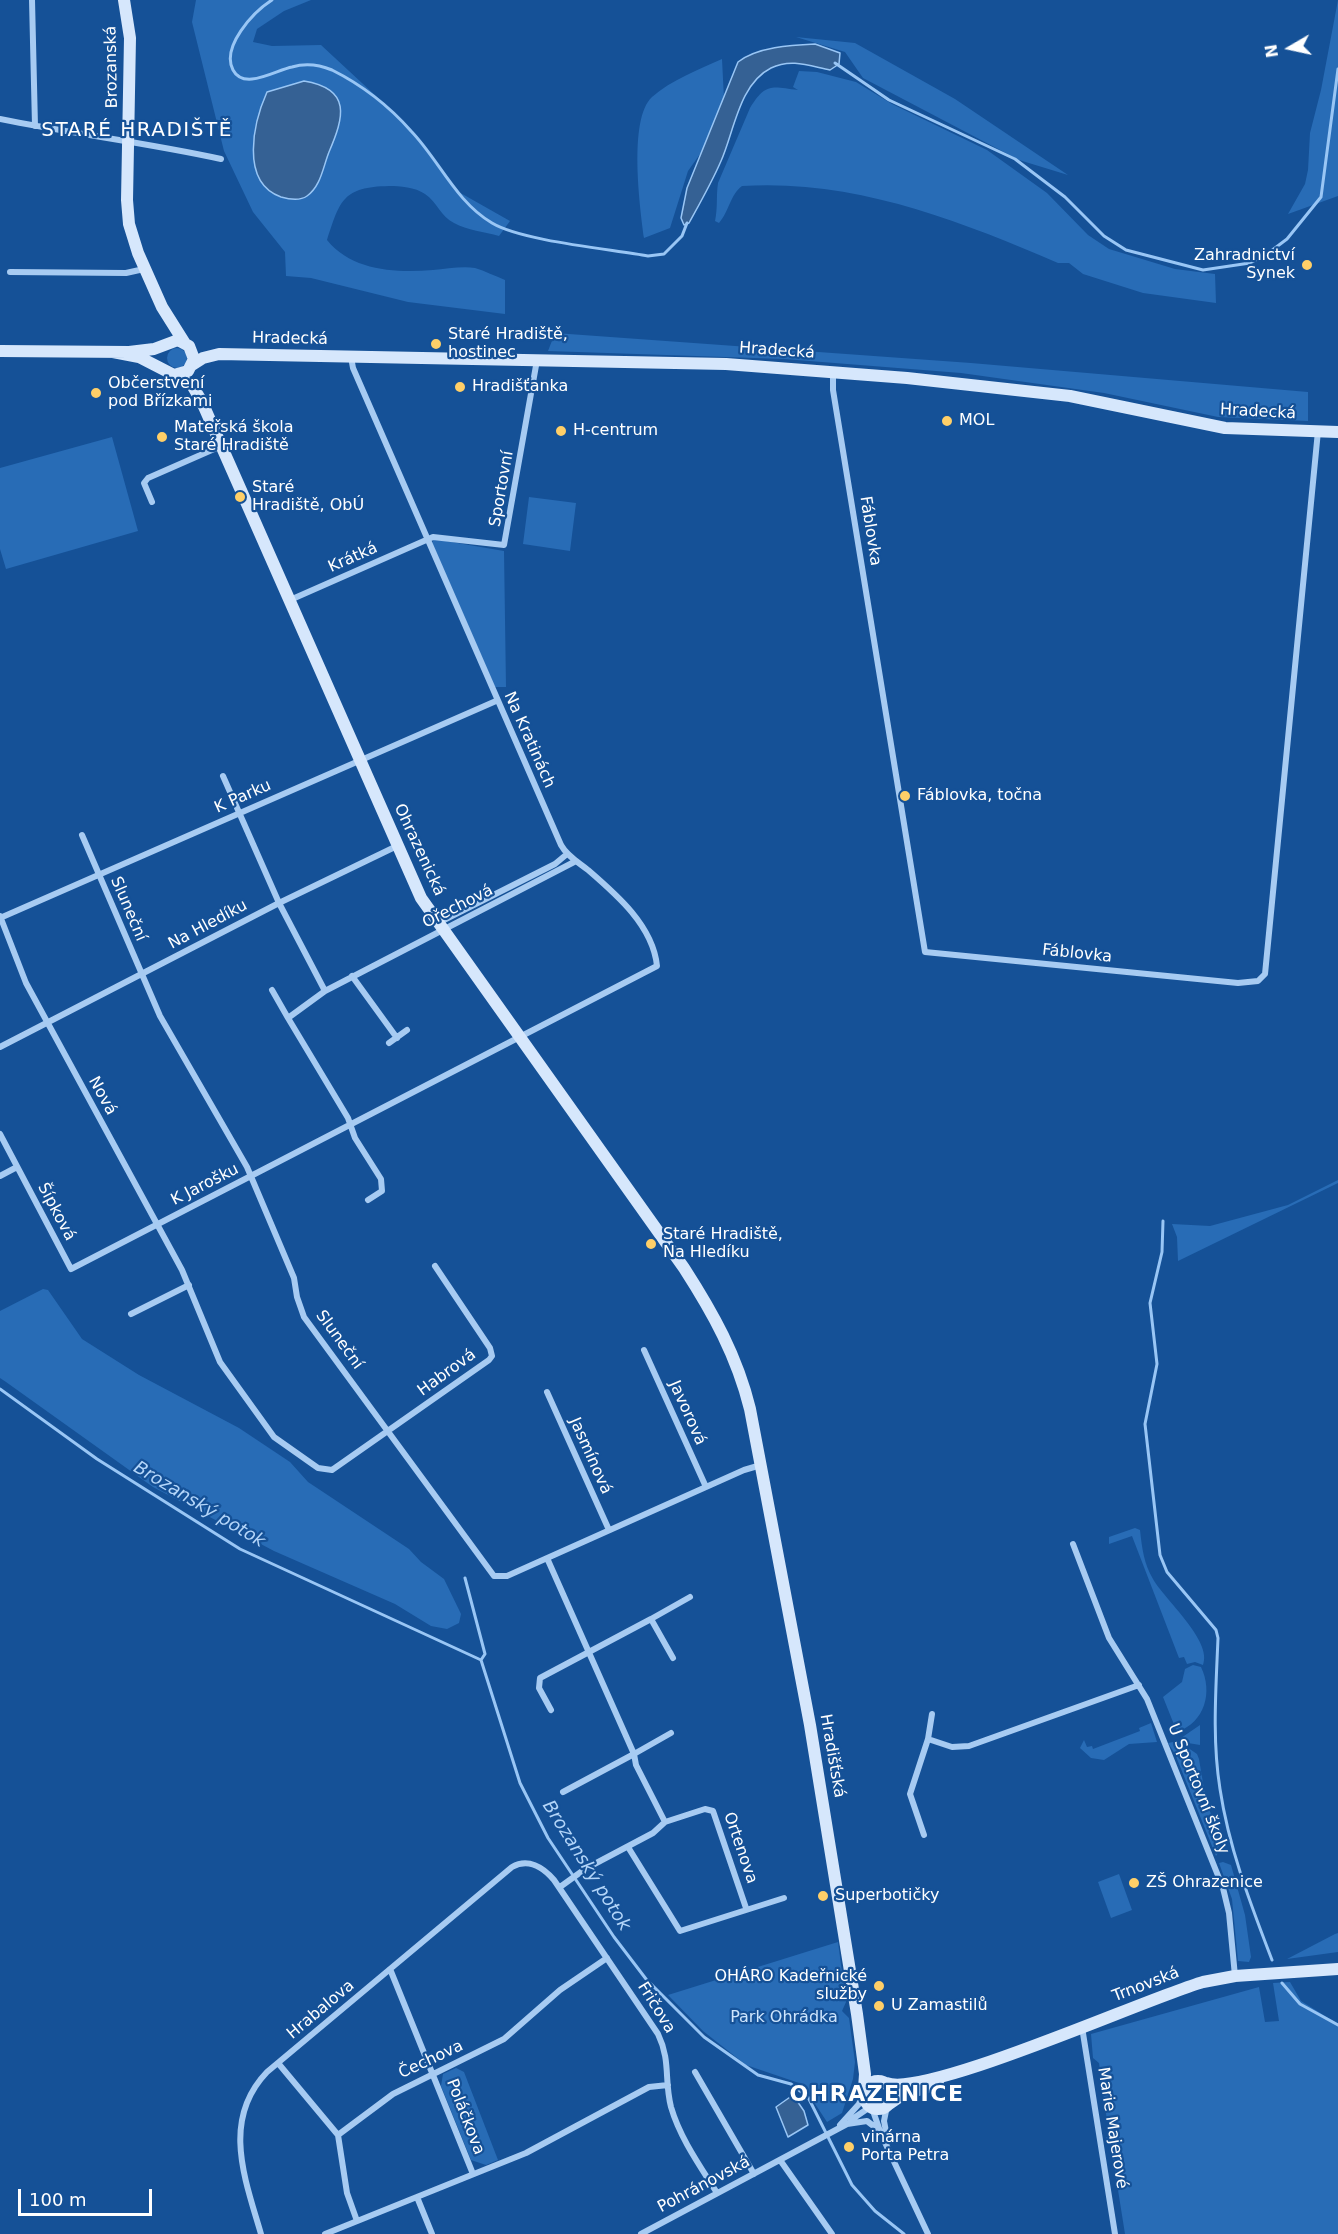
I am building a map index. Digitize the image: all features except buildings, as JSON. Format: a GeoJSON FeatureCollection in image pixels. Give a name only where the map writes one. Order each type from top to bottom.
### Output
{"type":"FeatureCollection","features":[{"type":"Feature","properties":{"kind":"street"},"geometry":{"type":"LineString","coordinates":[[32,0],[36,126]]}},
{"type":"Feature","properties":{"kind":"street","name":"Brozanská"},"geometry":{"type":"LineString","coordinates":[[124,0],[130,38],[128,213],[133,239],[162,307],[169,332],[166,344]]}},
{"type":"Feature","properties":{"kind":"street"},"geometry":{"type":"LineString","coordinates":[[0,119],[221,159]]}},
{"type":"Feature","properties":{"kind":"street"},"geometry":{"type":"LineString","coordinates":[[10,272],[126,273],[145,269]]}},
{"type":"Feature","properties":{"kind":"street","name":"Brozanská"},"geometry":{"type":"LineString","coordinates":[[162,307],[187,344]]}},
{"type":"Feature","properties":{"kind":"street"},"geometry":{"type":"LineString","coordinates":[[0,351],[112,352],[154,349],[175,340],[187,344],[193,353],[191,366],[181,374],[169,373],[162,367],[159,357],[166,344]]}},
{"type":"Feature","properties":{"kind":"street","name":"Hradecká"},"geometry":{"type":"LineString","coordinates":[[187,344],[206,351],[229,354],[674,362],[833,372],[1070,396],[1225,428],[1338,432]]}},
{"type":"Feature","properties":{"kind":"street","name":"Ohrazenická"},"geometry":{"type":"LineString","coordinates":[[112,352],[139,357],[189,383],[202,402]]}},
{"type":"Feature","properties":{"kind":"street","name":"Hradecká"},"geometry":{"type":"LineString","coordinates":[[191,366],[206,357],[229,354]]}},
{"type":"Feature","properties":{"kind":"street","name":"Na Kratinách"},"geometry":{"type":"LineString","coordinates":[[351,356],[353,368],[426,540],[496,701],[567,855]]}},
{"type":"Feature","properties":{"kind":"street","name":"Sportovní"},"geometry":{"type":"LineString","coordinates":[[426,540],[439,537],[496,546],[505,544],[537,360]]}},
{"type":"Feature","properties":{"kind":"street","name":"Ohrazenická"},"geometry":{"type":"LineString","coordinates":[[191,366],[202,402],[418,891],[440,927],[684,1268],[714,1316],[738,1365],[761,1466]]}},
{"type":"Feature","properties":{"kind":"street","name":"Fáblovka"},"geometry":{"type":"LineString","coordinates":[[833,372],[841,438],[925,952],[1238,983],[1258,981],[1265,974],[1318,431]]}},
{"type":"Feature","properties":{"kind":"street","name":"Hradecká"},"geometry":{"type":"LineString","coordinates":[[1318,431],[1338,426]]}},
{"type":"Feature","properties":{"kind":"street"},"geometry":{"type":"LineString","coordinates":[[152,502],[144,483],[146,479],[222,445]]}},
{"type":"Feature","properties":{"kind":"street","name":"Krátká"},"geometry":{"type":"LineString","coordinates":[[290,600],[426,540]]}},
{"type":"Feature","properties":{"kind":"street","name":"K Parku"},"geometry":{"type":"LineString","coordinates":[[0,918],[496,701]]}},
{"type":"Feature","properties":{"kind":"street"},"geometry":{"type":"LineString","coordinates":[[223,776],[279,903],[325,992]]}},
{"type":"Feature","properties":{"kind":"street","name":"Sluneční"},"geometry":{"type":"LineString","coordinates":[[82,835],[160,1016],[251,1177],[294,1278],[297,1297],[304,1317],[494,1576],[507,1575],[706,1487],[761,1466]]}},
{"type":"Feature","properties":{"kind":"street","name":"Na Hledíku"},"geometry":{"type":"LineString","coordinates":[[0,1047],[279,903],[397,846]]}},
{"type":"Feature","properties":{"kind":"street"},"geometry":{"type":"LineString","coordinates":[[519,1038],[657,966],[643,925],[567,855]]}},
{"type":"Feature","properties":{"kind":"street","name":"Ořechová"},"geometry":{"type":"LineString","coordinates":[[288,1018],[352,976],[555,864],[567,855]]}},
{"type":"Feature","properties":{"kind":"street","name":"Ořechová"},"geometry":{"type":"LineString","coordinates":[[440,927],[576,861]]}},
{"type":"Feature","properties":{"kind":"street","name":"Nová"},"geometry":{"type":"LineString","coordinates":[[0,918],[26,983],[189,1285],[220,1362],[266,1428],[318,1468],[327,1471],[388,1432]]}},
{"type":"Feature","properties":{"kind":"street"},"geometry":{"type":"LineString","coordinates":[[352,976],[397,1038]]}},
{"type":"Feature","properties":{"kind":"street"},"geometry":{"type":"LineString","coordinates":[[272,990],[383,1184],[382,1191],[368,1200]]}},
{"type":"Feature","properties":{"kind":"street"},"geometry":{"type":"LineString","coordinates":[[389,1043],[407,1030]]}},
{"type":"Feature","properties":{"kind":"street","name":"K Jarošku"},"geometry":{"type":"LineString","coordinates":[[71,1269],[519,1038]]}},
{"type":"Feature","properties":{"kind":"street","name":"Šípková"},"geometry":{"type":"LineString","coordinates":[[0,1134],[71,1269]]}},
{"type":"Feature","properties":{"kind":"street"},"geometry":{"type":"LineString","coordinates":[[0,1176],[17,1167]]}},
{"type":"Feature","properties":{"kind":"street","name":"Habrová"},"geometry":{"type":"LineString","coordinates":[[388,1432],[492,1356],[490,1348],[435,1266]]}},
{"type":"Feature","properties":{"kind":"street"},"geometry":{"type":"LineString","coordinates":[[131,1314],[189,1285]]}},
{"type":"Feature","properties":{"kind":"street","name":"Javorová"},"geometry":{"type":"LineString","coordinates":[[644,1350],[706,1487]]}},
{"type":"Feature","properties":{"kind":"street","name":"Jasmínová"},"geometry":{"type":"LineString","coordinates":[[547,1392],[609,1530]]}},
{"type":"Feature","properties":{"kind":"street","name":"Hradišťská"},"geometry":{"type":"LineString","coordinates":[[761,1466],[810,1725],[857,2014],[865,2074],[864,2091]]}},
{"type":"Feature","properties":{"kind":"street","name":"U Sportovní školy"},"geometry":{"type":"LineString","coordinates":[[1074,1544],[1109,1638],[1139,1684],[1223,1888],[1229,1913],[1235,1976]]}},
{"type":"Feature","properties":{"kind":"street"},"geometry":{"type":"LineString","coordinates":[[547,1558],[634,1754],[636,1765],[665,1822]]}},
{"type":"Feature","properties":{"kind":"street"},"geometry":{"type":"LineString","coordinates":[[551,1710],[538,1680],[690,1597]]}},
{"type":"Feature","properties":{"kind":"street"},"geometry":{"type":"LineString","coordinates":[[651,1618],[673,1658]]}},
{"type":"Feature","properties":{"kind":"street"},"geometry":{"type":"LineString","coordinates":[[928,1739],[952,1747],[984,1743],[1139,1684]]}},
{"type":"Feature","properties":{"kind":"street"},"geometry":{"type":"LineString","coordinates":[[924,1835],[910,1794],[928,1739],[932,1714]]}},
{"type":"Feature","properties":{"kind":"street"},"geometry":{"type":"LineString","coordinates":[[563,1792],[671,1733]]}},
{"type":"Feature","properties":{"kind":"street","name":"Ortenova"},"geometry":{"type":"LineString","coordinates":[[560,1887],[585,1869],[628,1847],[665,1822],[705,1809],[713,1811],[746,1908]]}},
{"type":"Feature","properties":{"kind":"street"},"geometry":{"type":"LineString","coordinates":[[628,1847],[680,1931],[746,1908],[784,1898]]}},
{"type":"Feature","properties":{"kind":"street","name":"Fričova"},"geometry":{"type":"LineString","coordinates":[[526,1863],[545,1870],[560,1887],[658,2034],[668,2060],[668,2085],[676,2120],[717,2193]]}},
{"type":"Feature","properties":{"kind":"street","name":"Hrabalova"},"geometry":{"type":"LineString","coordinates":[[261,2234],[240,2158],[239,2126],[255,2086],[278,2063],[512,1867],[526,1863]]}},
{"type":"Feature","properties":{"kind":"street","name":"Čechova"},"geometry":{"type":"LineString","coordinates":[[338,2135],[393,2094],[504,2038],[560,1990],[607,1958]]}},
{"type":"Feature","properties":{"kind":"street","name":"Poláčkova"},"geometry":{"type":"LineString","coordinates":[[390,1969],[473,2174]]}},
{"type":"Feature","properties":{"kind":"street","name":"Trnovská"},"geometry":{"type":"LineString","coordinates":[[888,2105],[899,2096],[933,2086],[973,2067],[1193,1984],[1235,1976],[1338,1969]]}},
{"type":"Feature","properties":{"kind":"street","name":"Hradišťská"},"geometry":{"type":"LineString","coordinates":[[857,2014],[867,2055],[874,2071],[885,2082]]}},
{"type":"Feature","properties":{"kind":"street","name":"Marie Majerové"},"geometry":{"type":"LineString","coordinates":[[1082,2027],[1115,2234]]}},
{"type":"Feature","properties":{"kind":"street"},"geometry":{"type":"LineString","coordinates":[[278,2063],[338,2135],[347,2193],[357,2221]]}},
{"type":"Feature","properties":{"kind":"street","name":"Trnovská"},"geometry":{"type":"LineString","coordinates":[[885,2082],[900,2085],[973,2067]]}},
{"type":"Feature","properties":{"kind":"street"},"geometry":{"type":"LineString","coordinates":[[695,2072],[753,2174]]}},
{"type":"Feature","properties":{"kind":"street"},"geometry":{"type":"LineString","coordinates":[[891,2151],[884,2121],[892,2094],[885,2082],[871,2082],[864,2091],[865,2101],[871,2108],[928,2234]]}},
{"type":"Feature","properties":{"kind":"street","name":"Poláčkova"},"geometry":{"type":"LineString","coordinates":[[325,2234],[526,2152],[649,2087],[668,2085]]}},
{"type":"Feature","properties":{"kind":"street","name":"Pohránovská"},"geometry":{"type":"LineString","coordinates":[[832,2131],[854,2110],[864,2091]]}},
{"type":"Feature","properties":{"kind":"street"},"geometry":{"type":"LineString","coordinates":[[871,2108],[879,2109],[888,2105]]}},
{"type":"Feature","properties":{"kind":"street","name":"Pohránovská"},"geometry":{"type":"LineString","coordinates":[[641,2234],[780,2160],[871,2108]]}},
{"type":"Feature","properties":{"kind":"street","name":"Pohránovská"},"geometry":{"type":"LineString","coordinates":[[840,2127],[862,2121],[869,2123],[880,2132]]}},
{"type":"Feature","properties":{"kind":"street"},"geometry":{"type":"LineString","coordinates":[[780,2160],[831,2234]]}},
{"type":"Feature","properties":{"kind":"street"},"geometry":{"type":"LineString","coordinates":[[417,2197],[432,2234]]}},
{"type":"Feature","properties":{"kind":"green space"},"geometry":{"type":"Polygon","coordinates":[[[196,0],[311,0],[284,11],[257,29],[253,42],[272,46],[321,45],[404,122],[457,191],[510,221],[499,236],[476,231],[450,220],[429,197],[417,190],[398,186],[374,187],[362,189],[346,198],[340,206],[327,240],[349,258],[376,268],[419,271],[470,267],[486,272],[505,280],[505,314],[408,302],[311,278],[286,276],[285,252],[253,212],[224,151],[192,22],[196,0]]]}},
{"type":"Feature","properties":{"kind":"green space"},"geometry":{"type":"Polygon","coordinates":[[[1338,0],[1338,196],[1288,214],[1305,184],[1310,133],[1321,90],[1338,0]]]}},
{"type":"Feature","properties":{"kind":"green space"},"geometry":{"type":"Polygon","coordinates":[[[796,37],[855,43],[955,99],[1068,175],[1019,160],[863,78],[845,52],[796,37]]]}},
{"type":"Feature","properties":{"kind":"green space"},"geometry":{"type":"Polygon","coordinates":[[[722,59],[724,99],[705,147],[688,171],[670,228],[644,238],[637,164],[640,124],[645,108],[652,97],[668,85],[722,59]]]}},
{"type":"Feature","properties":{"kind":"green space"},"geometry":{"type":"Polygon","coordinates":[[[799,71],[817,72],[856,82],[892,104],[987,150],[1047,193],[1088,235],[1109,249],[1175,269],[1215,274],[1216,303],[1143,293],[1083,274],[1069,263],[1058,263],[944,218],[865,196],[825,189],[742,186],[719,223],[715,221],[718,183],[750,108],[765,90],[770,88],[798,90],[793,87],[799,71]]]}},
{"type":"Feature","properties":{"kind":"green space"},"geometry":{"type":"Polygon","coordinates":[[[555,333],[971,363],[1308,392],[1308,421],[1218,417],[1104,393],[961,373],[784,359],[548,351],[555,333]]]}},
{"type":"Feature","properties":{"kind":"green space"},"geometry":{"type":"Polygon","coordinates":[[[173,348],[181,348],[187,354],[187,362],[181,368],[173,368],[167,362],[167,354],[173,348]]]}},
{"type":"Feature","properties":{"kind":"green space"},"geometry":{"type":"Polygon","coordinates":[[[112,437],[138,531],[6,569],[0,549],[0,468],[112,437]]]}},
{"type":"Feature","properties":{"kind":"green space"},"geometry":{"type":"Polygon","coordinates":[[[529,497],[576,503],[570,551],[523,544],[529,497]]]}},
{"type":"Feature","properties":{"kind":"green space"},"geometry":{"type":"Polygon","coordinates":[[[434,539],[504,551],[506,687],[495,687],[432,543],[434,539]]]}},
{"type":"Feature","properties":{"kind":"green space"},"geometry":{"type":"Polygon","coordinates":[[[1338,1180],[1338,1183],[1178,1261],[1177,1237],[1172,1224],[1210,1226],[1288,1205],[1338,1180]]]}},
{"type":"Feature","properties":{"kind":"green space"},"geometry":{"type":"Polygon","coordinates":[[[43,1289],[48,1290],[82,1339],[139,1375],[239,1428],[290,1462],[308,1482],[409,1549],[421,1562],[444,1579],[461,1614],[459,1623],[447,1629],[431,1626],[395,1604],[274,1551],[153,1487],[0,1378],[0,1311],[43,1289]]]}},
{"type":"Feature","properties":{"kind":"green space"},"geometry":{"type":"Polygon","coordinates":[[[1135,1528],[1140,1530],[1145,1562],[1153,1579],[1201,1644],[1204,1655],[1203,1665],[1195,1662],[1187,1664],[1184,1657],[1179,1658],[1132,1536],[1109,1544],[1109,1537],[1135,1528]]]}},
{"type":"Feature","properties":{"kind":"green space"},"geometry":{"type":"Polygon","coordinates":[[[1193,1665],[1201,1667],[1205,1677],[1204,1705],[1194,1721],[1177,1732],[1163,1697],[1182,1682],[1185,1669],[1193,1665]]]}},
{"type":"Feature","properties":{"kind":"green space"},"geometry":{"type":"Polygon","coordinates":[[[1151,1723],[1157,1742],[1129,1744],[1104,1760],[1091,1758],[1080,1748],[1084,1740],[1087,1747],[1092,1746],[1093,1749],[1140,1731],[1139,1728],[1151,1723]]]}},
{"type":"Feature","properties":{"kind":"green space"},"geometry":{"type":"Polygon","coordinates":[[[1200,1725],[1200,1745],[1188,1743],[1181,1738],[1200,1725]]]}},
{"type":"Feature","properties":{"kind":"green space"},"geometry":{"type":"Polygon","coordinates":[[[1178,1741],[1197,1754],[1199,1759],[1206,1801],[1223,1846],[1216,1856],[1175,1754],[1168,1743],[1178,1741]]]}},
{"type":"Feature","properties":{"kind":"green space"},"geometry":{"type":"Polygon","coordinates":[[[1219,1863],[1231,1865],[1245,1915],[1251,1957],[1249,1962],[1238,1961],[1232,1899],[1219,1863]]]}},
{"type":"Feature","properties":{"kind":"green space"},"geometry":{"type":"Polygon","coordinates":[[[1119,1874],[1132,1910],[1111,1918],[1098,1882],[1119,1874]]]}},
{"type":"Feature","properties":{"kind":"green space"},"geometry":{"type":"Polygon","coordinates":[[[1338,1933],[1338,1952],[1287,1959],[1335,1934],[1338,1933]]]}},
{"type":"Feature","properties":{"kind":"green space","name":"Park Ohrádka"},"geometry":{"type":"Polygon","coordinates":[[[838,1942],[846,2002],[842,2011],[849,2018],[855,2062],[853,2079],[842,2113],[827,2122],[802,2084],[746,2065],[703,2031],[668,1995],[838,1942]]]}},
{"type":"Feature","properties":{"kind":"green space"},"geometry":{"type":"Polygon","coordinates":[[[1290,1982],[1301,2001],[1338,2024],[1338,2234],[1125,2234],[1111,2146],[1106,2138],[1109,2135],[1099,2063],[1093,2058],[1091,2034],[1259,1987],[1265,2022],[1279,2021],[1273,1983],[1290,1982]]]}},
{"type":"Feature","properties":{"kind":"green space"},"geometry":{"type":"Polygon","coordinates":[[[456,2068],[464,2072],[498,2160],[486,2165],[471,2160],[441,2086],[443,2074],[456,2068]]]}},
{"type":"Feature","properties":{"kind":"shaded area"},"geometry":{"type":"Polygon","coordinates":[[[815,44],[840,53],[839,64],[830,70],[793,63],[778,65],[760,75],[739,110],[726,149],[710,185],[689,223],[684,225],[681,218],[687,188],[738,62],[764,50],[815,44]]]}},
{"type":"Feature","properties":{"kind":"shaded area"},"geometry":{"type":"Polygon","coordinates":[[[304,81],[330,91],[337,98],[340,116],[316,187],[304,198],[290,199],[281,197],[268,189],[259,178],[253,150],[258,119],[267,92],[304,81]]]}},
{"type":"Feature","properties":{"kind":"shaded area"},"geometry":{"type":"Polygon","coordinates":[[[793,2095],[804,2111],[808,2125],[788,2137],[776,2107],[793,2095]]]}},
{"type":"Feature","properties":{"kind":"waterway"},"geometry":{"type":"LineString","coordinates":[[272,0],[248,21],[235,41],[230,61],[238,76],[245,79],[261,78],[292,67],[307,65],[327,68],[354,82],[403,122],[468,204],[492,223],[544,240],[648,256],[664,254],[682,236],[687,223]]}},
{"type":"Feature","properties":{"kind":"waterway"},"geometry":{"type":"LineString","coordinates":[[835,63],[889,100],[1015,159],[1065,197],[1104,236],[1126,250],[1203,270],[1250,263],[1267,254],[1287,239],[1321,197],[1338,69]]}},
{"type":"Feature","properties":{"kind":"waterway"},"geometry":{"type":"LineString","coordinates":[[1163,1221],[1162,1252],[1150,1303],[1157,1364],[1145,1424],[1160,1555],[1167,1572],[1216,1630],[1218,1638],[1215,1732],[1220,1789],[1235,1855],[1272,1960]]}},
{"type":"Feature","properties":{"kind":"waterway","name":"Brozanský potok"},"geometry":{"type":"LineString","coordinates":[[0,1389],[97,1459],[240,1549],[481,1660],[520,1783],[548,1838],[614,1937],[646,1979],[704,2037],[758,2075],[791,2084],[808,2097],[852,2185],[875,2211],[904,2234]]}},
{"type":"Feature","properties":{"kind":"waterway"},"geometry":{"type":"LineString","coordinates":[[465,1578],[485,1654],[481,1660]]}},
{"type":"Feature","properties":{"kind":"waterway"},"geometry":{"type":"LineString","coordinates":[[1282,1983],[1300,2004],[1338,2025]]}},
{"type":"Feature","properties":{"kind":"place","name":"Zahradnictví Synek"},"geometry":{"type":"Point","coordinates":[1307,265]}},
{"type":"Feature","properties":{"kind":"place","name":"Staré Hradiště, hostinec"},"geometry":{"type":"Point","coordinates":[436,344]}},
{"type":"Feature","properties":{"kind":"place","name":"Hradišťanka"},"geometry":{"type":"Point","coordinates":[460,387]}},
{"type":"Feature","properties":{"kind":"place","name":"Občerstvení pod Břízkami"},"geometry":{"type":"Point","coordinates":[96,393]}},
{"type":"Feature","properties":{"kind":"place","name":"MOL"},"geometry":{"type":"Point","coordinates":[947,421]}},
{"type":"Feature","properties":{"kind":"place","name":"H-centrum"},"geometry":{"type":"Point","coordinates":[561,431]}},
{"type":"Feature","properties":{"kind":"place","name":"Mateřská škola Staré Hradiště"},"geometry":{"type":"Point","coordinates":[162,437]}},
{"type":"Feature","properties":{"kind":"place","name":"Staré Hradiště, ObÚ"},"geometry":{"type":"Point","coordinates":[240,497]}},
{"type":"Feature","properties":{"kind":"place","name":"Fáblovka, točna"},"geometry":{"type":"Point","coordinates":[905,796]}},
{"type":"Feature","properties":{"kind":"place","name":"Staré Hradiště, Na Hledíku"},"geometry":{"type":"Point","coordinates":[651,1244]}},
{"type":"Feature","properties":{"kind":"place","name":"ZŠ Ohrazenice"},"geometry":{"type":"Point","coordinates":[1134,1883]}},
{"type":"Feature","properties":{"kind":"place","name":"Superbotičky"},"geometry":{"type":"Point","coordinates":[823,1896]}},
{"type":"Feature","properties":{"kind":"place","name":"OHÁRO Kadeřnické služby"},"geometry":{"type":"Point","coordinates":[879,1986]}},
{"type":"Feature","properties":{"kind":"place","name":"U Zamastilů"},"geometry":{"type":"Point","coordinates":[879,2006]}},
{"type":"Feature","properties":{"kind":"place","name":"vinárna Porta Petra"},"geometry":{"type":"Point","coordinates":[849,2147]}},
{"type":"Feature","properties":{"kind":"district","name":"STARÉ HRADIŠTĚ"},"geometry":{"type":"Point","coordinates":[137,131]}},
{"type":"Feature","properties":{"kind":"district","name":"OHRAZENICE"},"geometry":{"type":"Point","coordinates":[877,2095]}}]}
